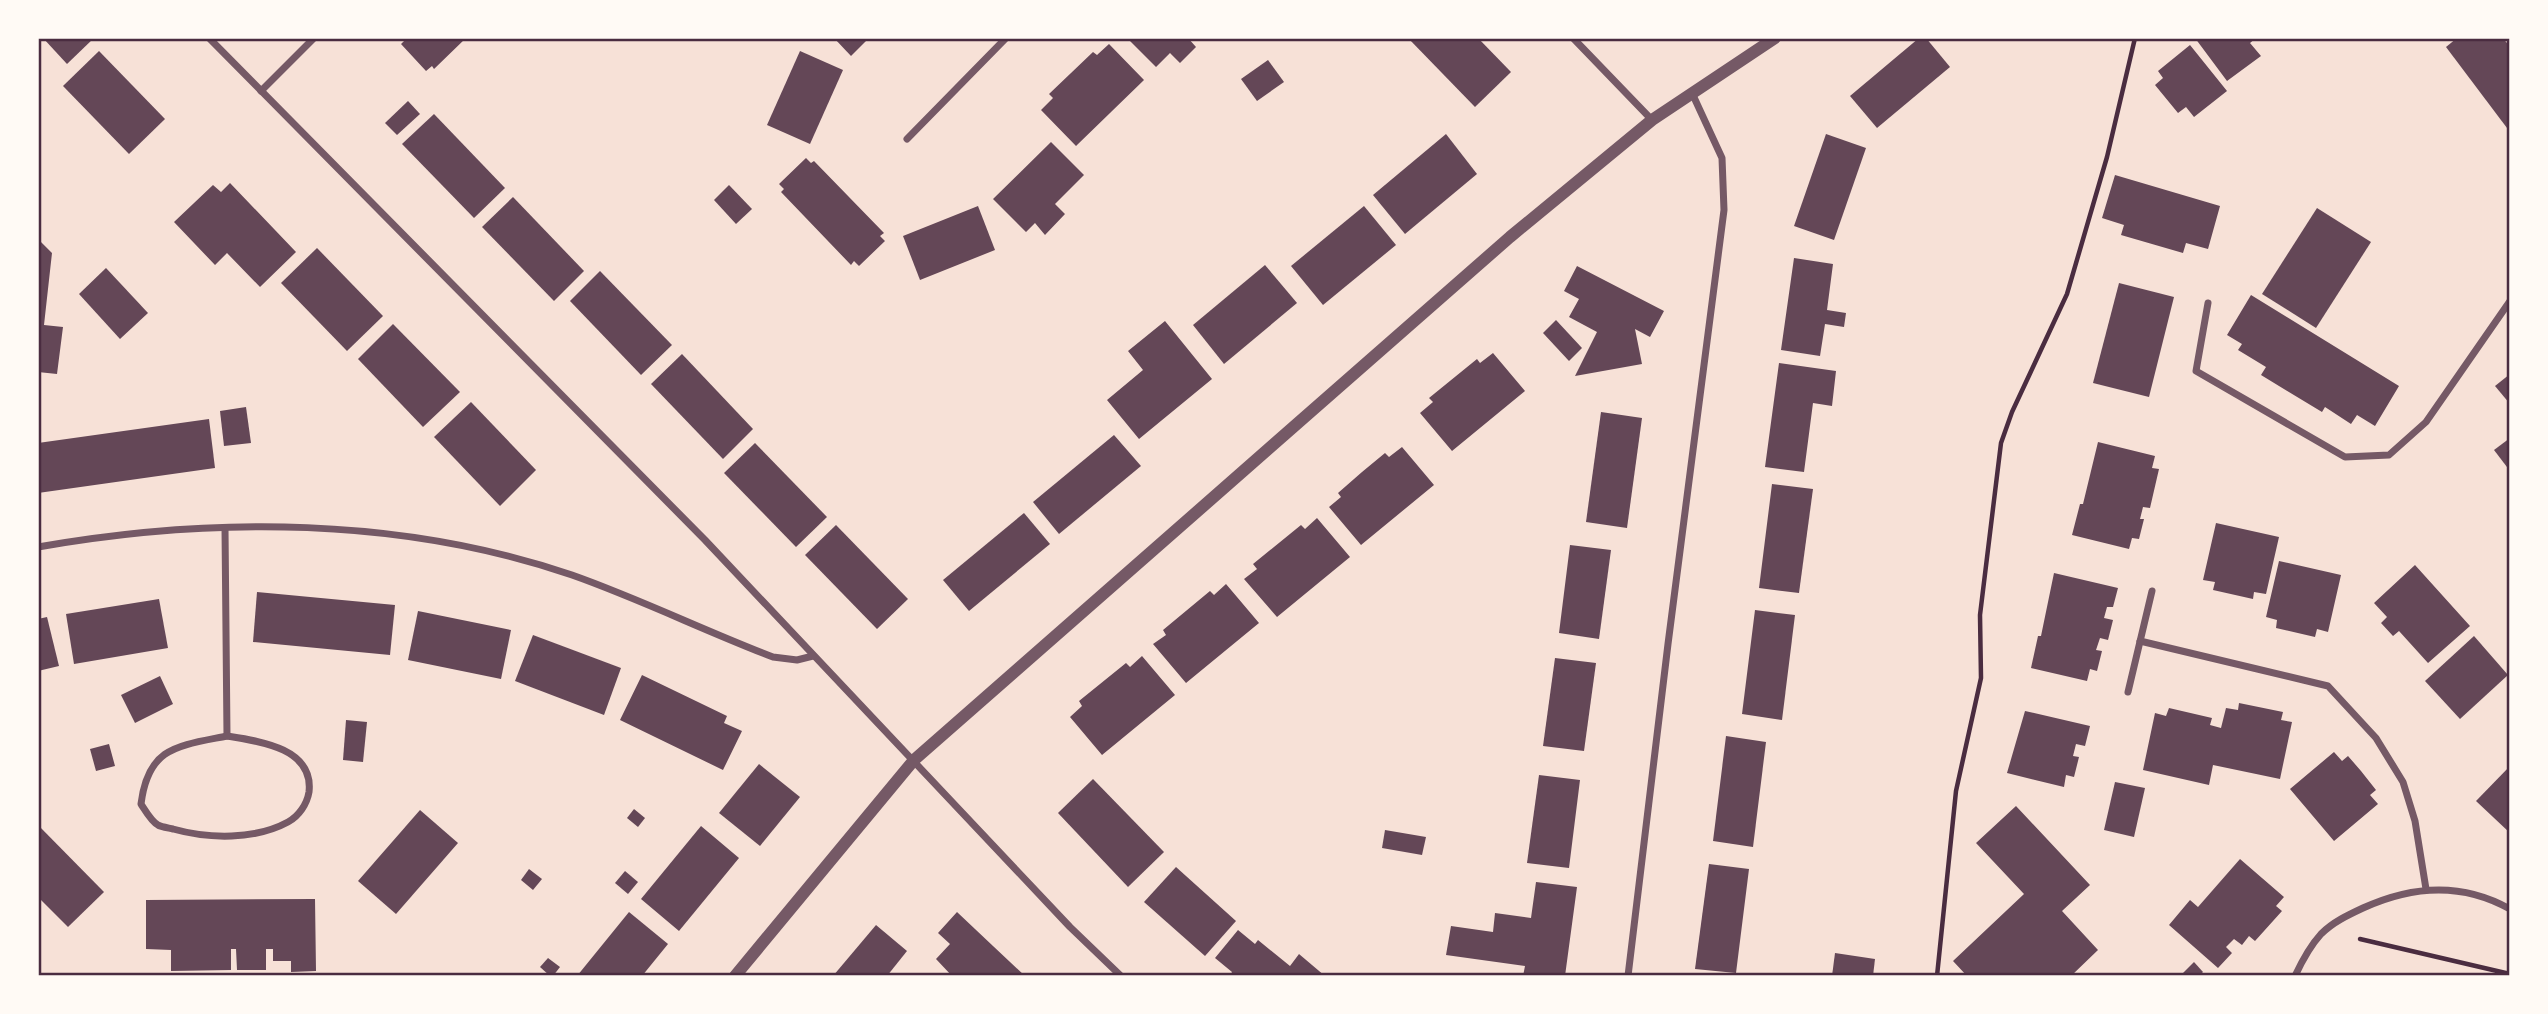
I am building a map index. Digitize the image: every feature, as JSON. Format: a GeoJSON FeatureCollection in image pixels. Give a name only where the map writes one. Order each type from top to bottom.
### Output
{"type":"FeatureCollection","features":[{"type":"Feature","properties":{"kind":"street"},"geometry":{"type":"LineString","coordinates":[[209,38],[705,540],[1070,927],[1121,975]]}},
{"type":"Feature","properties":{"kind":"street"},"geometry":{"type":"LineString","coordinates":[[261,91],[314,38]]}},
{"type":"Feature","properties":{"kind":"street"},"geometry":{"type":"LineString","coordinates":[[907,139],[1006,38]]}},
{"type":"Feature","properties":{"kind":"street"},"geometry":{"type":"LineString","coordinates":[[1573,38],[1652,120]]}},
{"type":"Feature","properties":{"kind":"street"},"geometry":{"type":"LineString","coordinates":[[735,975],[914,760],[1489,256],[1652,120],[1774,38]]}},
{"type":"Feature","properties":{"kind":"street"},"geometry":{"type":"LineString","coordinates":[[1628,975],[1724,210],[1722,158],[1692,93]]}},
{"type":"Feature","properties":{"kind":"street"},"geometry":{"type":"LineString","coordinates":[[2208,303],[2196,371],[2345,457],[2389,455],[2426,422],[2510,301]]}},
{"type":"Feature","properties":{"kind":"street"},"geometry":{"type":"LineString","coordinates":[[38,547],[114,534],[306,527],[444,543],[569,574],[773,657],[797,660],[813,656]]}},
{"type":"Feature","properties":{"kind":"street"},"geometry":{"type":"LineString","coordinates":[[225,528],[227,736]]}},
{"type":"Feature","properties":{"kind":"street"},"geometry":{"type":"LineString","coordinates":[[2128,692],[2152,591]]}},
{"type":"Feature","properties":{"kind":"street"},"geometry":{"type":"LineString","coordinates":[[2140,641],[2328,686],[2376,738],[2403,782],[2415,821],[2426,889]]}},
{"type":"Feature","properties":{"kind":"street"},"geometry":{"type":"LineString","coordinates":[[227,736],[260,741],[295,755],[310,780],[308,802],[291,821],[265,832],[227,836],[189,834],[157,825],[141,804],[143,782],[156,759],[187,744],[227,736]]}},
{"type":"Feature","properties":{"kind":"street"},"geometry":{"type":"LineString","coordinates":[[2295,975],[2320,935],[2343,918],[2380,900],[2426,889],[2447,889],[2466,892],[2510,909]]}},
{"type":"Feature","properties":{"kind":"path"},"geometry":{"type":"LineString","coordinates":[[1937,975],[1956,791],[1981,678],[1980,615],[2001,443],[2012,412],[2067,294],[2107,157],[2135,38]]}},
{"type":"Feature","properties":{"kind":"path"},"geometry":{"type":"LineString","coordinates":[[2343,918],[2355,937],[2510,974]]}},
{"type":"Feature","properties":{"kind":"building"},"geometry":{"type":"Polygon","coordinates":[[[43,38],[94,38],[67,64],[43,38]]]}},
{"type":"Feature","properties":{"kind":"building"},"geometry":{"type":"Polygon","coordinates":[[[407,38],[466,38],[434,69],[432,66],[426,71],[401,44],[407,38]]]}},
{"type":"Feature","properties":{"kind":"building"},"geometry":{"type":"Polygon","coordinates":[[[834,38],[869,38],[851,56],[834,38]]]}},
{"type":"Feature","properties":{"kind":"building"},"geometry":{"type":"Polygon","coordinates":[[[1127,38],[1188,38],[1196,47],[1180,63],[1170,53],[1156,67],[1127,38]]]}},
{"type":"Feature","properties":{"kind":"building"},"geometry":{"type":"Polygon","coordinates":[[[1408,38],[1478,38],[1511,72],[1475,107],[1408,38]]]}},
{"type":"Feature","properties":{"kind":"building"},"geometry":{"type":"Polygon","coordinates":[[[1919,38],[1926,38],[1950,67],[1877,128],[1850,96],[1919,38]]]}},
{"type":"Feature","properties":{"kind":"building"},"geometry":{"type":"Polygon","coordinates":[[[2195,38],[2256,38],[2250,43],[2261,56],[2227,81],[2195,38]]]}},
{"type":"Feature","properties":{"kind":"building"},"geometry":{"type":"Polygon","coordinates":[[[2457,38],[2503,38],[2510,47],[2510,132],[2446,47],[2457,38]]]}},
{"type":"Feature","properties":{"kind":"building"},"geometry":{"type":"Polygon","coordinates":[[[1109,44],[1144,80],[1076,146],[1041,110],[1053,98],[1049,94],[1093,52],[1097,55],[1109,44]]]}},
{"type":"Feature","properties":{"kind":"building"},"geometry":{"type":"Polygon","coordinates":[[[2190,45],[2227,91],[2194,117],[2186,107],[2178,113],[2155,85],[2163,78],[2158,71],[2190,45]]]}},
{"type":"Feature","properties":{"kind":"building"},"geometry":{"type":"Polygon","coordinates":[[[99,51],[165,119],[129,154],[63,86],[99,51]]]}},
{"type":"Feature","properties":{"kind":"building"},"geometry":{"type":"Polygon","coordinates":[[[800,51],[843,70],[810,144],[767,125],[800,51]]]}},
{"type":"Feature","properties":{"kind":"building"},"geometry":{"type":"Polygon","coordinates":[[[1268,60],[1284,82],[1257,101],[1241,79],[1268,60]]]}},
{"type":"Feature","properties":{"kind":"building"},"geometry":{"type":"Polygon","coordinates":[[[408,101],[420,114],[397,135],[385,123],[408,101]]]}},
{"type":"Feature","properties":{"kind":"building"},"geometry":{"type":"Polygon","coordinates":[[[434,114],[505,188],[474,218],[402,144],[434,114]]]}},
{"type":"Feature","properties":{"kind":"building"},"geometry":{"type":"Polygon","coordinates":[[[1446,134],[1477,174],[1405,234],[1373,195],[1446,134]]]}},
{"type":"Feature","properties":{"kind":"building"},"geometry":{"type":"Polygon","coordinates":[[[1826,134],[1866,148],[1834,240],[1794,226],[1826,134]]]}},
{"type":"Feature","properties":{"kind":"building"},"geometry":{"type":"Polygon","coordinates":[[[1051,142],[1084,175],[1055,204],[1065,214],[1045,235],[1035,223],[1026,232],[993,199],[1051,142]]]}},
{"type":"Feature","properties":{"kind":"building"},"geometry":{"type":"Polygon","coordinates":[[[806,158],[811,163],[814,161],[884,233],[880,236],[885,241],[859,266],[854,261],[851,265],[781,192],[784,189],[779,184],[806,158]]]}},
{"type":"Feature","properties":{"kind":"building"},"geometry":{"type":"Polygon","coordinates":[[[2115,175],[2220,206],[2208,249],[2186,243],[2183,253],[2121,235],[2124,225],[2102,218],[2115,175]]]}},
{"type":"Feature","properties":{"kind":"building"},"geometry":{"type":"Polygon","coordinates":[[[230,183],[296,252],[260,287],[227,253],[215,265],[174,222],[213,185],[221,192],[230,183]]]}},
{"type":"Feature","properties":{"kind":"building"},"geometry":{"type":"Polygon","coordinates":[[[729,185],[752,209],[736,224],[714,200],[729,185]]]}},
{"type":"Feature","properties":{"kind":"building"},"geometry":{"type":"Polygon","coordinates":[[[513,197],[584,271],[554,301],[482,227],[513,197]]]}},
{"type":"Feature","properties":{"kind":"building"},"geometry":{"type":"Polygon","coordinates":[[[978,206],[995,250],[920,280],[903,236],[978,206]]]}},
{"type":"Feature","properties":{"kind":"building"},"geometry":{"type":"Polygon","coordinates":[[[1364,206],[1396,245],[1323,305],[1291,266],[1364,206]]]}},
{"type":"Feature","properties":{"kind":"building"},"geometry":{"type":"Polygon","coordinates":[[[2317,208],[2371,242],[2316,328],[2262,294],[2317,208]]]}},
{"type":"Feature","properties":{"kind":"building"},"geometry":{"type":"Polygon","coordinates":[[[38,239],[52,253],[44,325],[63,327],[57,374],[38,372],[38,239]]]}},
{"type":"Feature","properties":{"kind":"building"},"geometry":{"type":"Polygon","coordinates":[[[317,248],[383,316],[347,351],[281,283],[317,248]]]}},
{"type":"Feature","properties":{"kind":"building"},"geometry":{"type":"Polygon","coordinates":[[[1794,258],[1833,264],[1827,310],[1846,313],[1844,327],[1825,324],[1820,356],[1781,350],[1794,258]]]}},
{"type":"Feature","properties":{"kind":"building"},"geometry":{"type":"Polygon","coordinates":[[[1265,265],[1297,303],[1224,364],[1193,325],[1265,265]]]}},
{"type":"Feature","properties":{"kind":"building"},"geometry":{"type":"Polygon","coordinates":[[[1577,266],[1664,311],[1650,337],[1635,329],[1642,364],[1575,376],[1597,332],[1569,317],[1579,299],[1564,291],[1577,266]]]}},
{"type":"Feature","properties":{"kind":"building"},"geometry":{"type":"Polygon","coordinates":[[[106,268],[148,313],[120,339],[79,294],[106,268]]]}},
{"type":"Feature","properties":{"kind":"building"},"geometry":{"type":"Polygon","coordinates":[[[600,271],[672,345],[641,375],[570,301],[600,271]]]}},
{"type":"Feature","properties":{"kind":"building"},"geometry":{"type":"Polygon","coordinates":[[[2119,283],[2174,297],[2149,397],[2093,383],[2119,283]]]}},
{"type":"Feature","properties":{"kind":"building"},"geometry":{"type":"Polygon","coordinates":[[[2251,295],[2399,386],[2375,426],[2357,415],[2351,424],[2325,407],[2322,412],[2261,375],[2266,367],[2238,350],[2242,344],[2227,335],[2251,295]]]}},
{"type":"Feature","properties":{"kind":"building"},"geometry":{"type":"Polygon","coordinates":[[[1556,320],[1582,348],[1569,361],[1543,333],[1556,320]]]}},
{"type":"Feature","properties":{"kind":"building"},"geometry":{"type":"Polygon","coordinates":[[[1165,321],[1212,379],[1139,439],[1107,400],[1143,370],[1128,351],[1165,321]]]}},
{"type":"Feature","properties":{"kind":"building"},"geometry":{"type":"Polygon","coordinates":[[[393,324],[460,392],[423,427],[358,359],[393,324]]]}},
{"type":"Feature","properties":{"kind":"building"},"geometry":{"type":"Polygon","coordinates":[[[1493,353],[1525,391],[1452,451],[1420,413],[1433,402],[1429,398],[1477,359],[1480,363],[1493,353]]]}},
{"type":"Feature","properties":{"kind":"building"},"geometry":{"type":"Polygon","coordinates":[[[682,354],[753,429],[723,459],[651,384],[682,354]]]}},
{"type":"Feature","properties":{"kind":"building"},"geometry":{"type":"Polygon","coordinates":[[[1779,363],[1836,371],[1832,406],[1813,403],[1804,472],[1765,467],[1779,363]]]}},
{"type":"Feature","properties":{"kind":"building"},"geometry":{"type":"Polygon","coordinates":[[[2510,374],[2510,404],[2495,386],[2510,374]]]}},
{"type":"Feature","properties":{"kind":"building"},"geometry":{"type":"Polygon","coordinates":[[[471,402],[536,470],[500,506],[434,437],[471,402]]]}},
{"type":"Feature","properties":{"kind":"building"},"geometry":{"type":"Polygon","coordinates":[[[246,407],[251,443],[224,446],[220,411],[246,407]]]}},
{"type":"Feature","properties":{"kind":"building"},"geometry":{"type":"Polygon","coordinates":[[[1601,412],[1642,418],[1627,528],[1586,522],[1601,412]]]}},
{"type":"Feature","properties":{"kind":"building"},"geometry":{"type":"Polygon","coordinates":[[[209,419],[215,468],[38,493],[38,443],[209,419]]]}},
{"type":"Feature","properties":{"kind":"building"},"geometry":{"type":"Polygon","coordinates":[[[1114,435],[1141,466],[1059,534],[1033,502],[1114,435]]]}},
{"type":"Feature","properties":{"kind":"building"},"geometry":{"type":"Polygon","coordinates":[[[2510,438],[2510,471],[2494,450],[2510,438]]]}},
{"type":"Feature","properties":{"kind":"building"},"geometry":{"type":"Polygon","coordinates":[[[2098,442],[2155,456],[2152,468],[2159,469],[2150,508],[2143,507],[2140,519],[2144,519],[2139,539],[2132,538],[2129,549],[2072,535],[2080,504],[2083,504],[2098,442]]]}},
{"type":"Feature","properties":{"kind":"building"},"geometry":{"type":"Polygon","coordinates":[[[755,443],[827,517],[796,547],[724,473],[755,443]]]}},
{"type":"Feature","properties":{"kind":"building"},"geometry":{"type":"Polygon","coordinates":[[[1402,447],[1434,485],[1361,545],[1329,507],[1341,497],[1338,493],[1385,453],[1389,457],[1402,447]]]}},
{"type":"Feature","properties":{"kind":"building"},"geometry":{"type":"Polygon","coordinates":[[[1772,484],[1813,489],[1799,593],[1759,588],[1772,484]]]}},
{"type":"Feature","properties":{"kind":"building"},"geometry":{"type":"Polygon","coordinates":[[[1024,513],[1050,544],[969,611],[943,580],[1024,513]]]}},
{"type":"Feature","properties":{"kind":"building"},"geometry":{"type":"Polygon","coordinates":[[[1317,518],[1350,557],[1277,617],[1244,579],[1257,569],[1253,564],[1301,525],[1305,529],[1317,518]]]}},
{"type":"Feature","properties":{"kind":"building"},"geometry":{"type":"Polygon","coordinates":[[[2216,523],[2279,537],[2266,594],[2254,592],[2253,599],[2213,590],[2215,582],[2203,580],[2216,523]]]}},
{"type":"Feature","properties":{"kind":"building"},"geometry":{"type":"Polygon","coordinates":[[[836,525],[908,599],[877,629],[805,555],[836,525]]]}},
{"type":"Feature","properties":{"kind":"building"},"geometry":{"type":"Polygon","coordinates":[[[1570,545],[1611,550],[1599,639],[1559,633],[1570,545]]]}},
{"type":"Feature","properties":{"kind":"building"},"geometry":{"type":"Polygon","coordinates":[[[2279,561],[2341,575],[2328,632],[2317,629],[2315,637],[2276,628],[2277,620],[2266,617],[2279,561]]]}},
{"type":"Feature","properties":{"kind":"building"},"geometry":{"type":"Polygon","coordinates":[[[2415,565],[2470,626],[2428,663],[2399,631],[2393,636],[2381,623],[2387,617],[2374,603],[2415,565]]]}},
{"type":"Feature","properties":{"kind":"building"},"geometry":{"type":"Polygon","coordinates":[[[2054,573],[2118,588],[2113,607],[2107,607],[2104,618],[2113,620],[2108,640],[2100,638],[2096,650],[2102,651],[2097,671],[2090,669],[2087,681],[2031,668],[2038,636],[2041,636],[2054,573]]]}},
{"type":"Feature","properties":{"kind":"building"},"geometry":{"type":"Polygon","coordinates":[[[1226,584],[1259,623],[1186,683],[1153,644],[1166,635],[1163,630],[1210,591],[1214,595],[1226,584]]]}},
{"type":"Feature","properties":{"kind":"building"},"geometry":{"type":"Polygon","coordinates":[[[257,592],[395,605],[390,655],[253,642],[257,592]]]}},
{"type":"Feature","properties":{"kind":"building"},"geometry":{"type":"Polygon","coordinates":[[[159,599],[168,648],[74,664],[66,614],[159,599]]]}},
{"type":"Feature","properties":{"kind":"building"},"geometry":{"type":"Polygon","coordinates":[[[1755,610],[1795,615],[1782,720],[1742,714],[1755,610]]]}},
{"type":"Feature","properties":{"kind":"building"},"geometry":{"type":"Polygon","coordinates":[[[418,611],[511,630],[501,679],[408,660],[418,611]]]}},
{"type":"Feature","properties":{"kind":"building"},"geometry":{"type":"Polygon","coordinates":[[[47,617],[59,666],[38,671],[38,619],[47,617]]]}},
{"type":"Feature","properties":{"kind":"building"},"geometry":{"type":"Polygon","coordinates":[[[533,635],[621,668],[604,715],[515,681],[533,635]]]}},
{"type":"Feature","properties":{"kind":"building"},"geometry":{"type":"Polygon","coordinates":[[[2474,636],[2508,675],[2460,719],[2425,681],[2474,636]]]}},
{"type":"Feature","properties":{"kind":"building"},"geometry":{"type":"Polygon","coordinates":[[[1142,656],[1175,695],[1102,755],[1070,717],[1082,706],[1079,701],[1126,663],[1130,667],[1142,656]]]}},
{"type":"Feature","properties":{"kind":"building"},"geometry":{"type":"Polygon","coordinates":[[[1555,658],[1596,663],[1584,751],[1543,746],[1555,658]]]}},
{"type":"Feature","properties":{"kind":"building"},"geometry":{"type":"Polygon","coordinates":[[[642,675],[727,716],[724,723],[742,731],[723,770],[620,720],[642,675]]]}},
{"type":"Feature","properties":{"kind":"building"},"geometry":{"type":"Polygon","coordinates":[[[160,676],[173,704],[135,723],[121,695],[160,676]]]}},
{"type":"Feature","properties":{"kind":"building"},"geometry":{"type":"Polygon","coordinates":[[[2239,703],[2283,712],[2281,720],[2292,722],[2280,779],[2213,765],[2209,785],[2143,770],[2155,713],[2166,716],[2169,708],[2212,718],[2210,725],[2221,728],[2226,708],[2238,710],[2239,703]]]}},
{"type":"Feature","properties":{"kind":"building"},"geometry":{"type":"Polygon","coordinates":[[[2025,711],[2090,726],[2085,746],[2076,744],[2073,756],[2079,757],[2074,777],[2066,775],[2064,787],[2007,773],[2025,711]]]}},
{"type":"Feature","properties":{"kind":"building"},"geometry":{"type":"Polygon","coordinates":[[[346,720],[367,722],[363,762],[343,760],[346,720]]]}},
{"type":"Feature","properties":{"kind":"building"},"geometry":{"type":"Polygon","coordinates":[[[1726,736],[1766,742],[1753,847],[1713,841],[1726,736]]]}},
{"type":"Feature","properties":{"kind":"building"},"geometry":{"type":"Polygon","coordinates":[[[109,744],[115,766],[96,771],[90,749],[109,744]]]}},
{"type":"Feature","properties":{"kind":"building"},"geometry":{"type":"Polygon","coordinates":[[[2334,752],[2342,761],[2348,756],[2361,771],[2376,790],[2370,795],[2378,804],[2334,841],[2290,789],[2334,752]]]}},
{"type":"Feature","properties":{"kind":"building"},"geometry":{"type":"Polygon","coordinates":[[[759,764],[800,797],[760,846],[719,813],[759,764]]]}},
{"type":"Feature","properties":{"kind":"building"},"geometry":{"type":"Polygon","coordinates":[[[2510,766],[2510,833],[2476,801],[2510,766]]]}},
{"type":"Feature","properties":{"kind":"building"},"geometry":{"type":"Polygon","coordinates":[[[1539,775],[1580,780],[1569,868],[1527,863],[1539,775]]]}},
{"type":"Feature","properties":{"kind":"building"},"geometry":{"type":"Polygon","coordinates":[[[1093,779],[1164,852],[1128,887],[1058,813],[1093,779]]]}},
{"type":"Feature","properties":{"kind":"building"},"geometry":{"type":"Polygon","coordinates":[[[2115,782],[2145,788],[2134,837],[2104,830],[2115,782]]]}},
{"type":"Feature","properties":{"kind":"building"},"geometry":{"type":"Polygon","coordinates":[[[2016,806],[2090,885],[2062,911],[2098,950],[2071,976],[1967,976],[1953,961],[2024,894],[1976,843],[2016,806]]]}},
{"type":"Feature","properties":{"kind":"building"},"geometry":{"type":"Polygon","coordinates":[[[634,809],[645,818],[638,827],[627,818],[634,809]]]}},
{"type":"Feature","properties":{"kind":"building"},"geometry":{"type":"Polygon","coordinates":[[[420,810],[458,843],[396,914],[358,881],[420,810]]]}},
{"type":"Feature","properties":{"kind":"building"},"geometry":{"type":"Polygon","coordinates":[[[38,825],[104,892],[68,927],[38,897],[38,825]]]}},
{"type":"Feature","properties":{"kind":"building"},"geometry":{"type":"Polygon","coordinates":[[[701,826],[739,858],[679,931],[641,899],[701,826]]]}},
{"type":"Feature","properties":{"kind":"building"},"geometry":{"type":"Polygon","coordinates":[[[1385,830],[1426,837],[1422,855],[1382,848],[1385,830]]]}},
{"type":"Feature","properties":{"kind":"building"},"geometry":{"type":"Polygon","coordinates":[[[2240,859],[2284,897],[2276,906],[2282,911],[2255,941],[2249,936],[2242,945],[2234,939],[2226,947],[2232,953],[2218,968],[2169,925],[2190,900],[2198,907],[2240,859]]]}},
{"type":"Feature","properties":{"kind":"building"},"geometry":{"type":"Polygon","coordinates":[[[1709,864],[1749,869],[1736,973],[1695,969],[1709,864]]]}},
{"type":"Feature","properties":{"kind":"building"},"geometry":{"type":"Polygon","coordinates":[[[1176,867],[1236,921],[1205,956],[1144,902],[1176,867]]]}},
{"type":"Feature","properties":{"kind":"building"},"geometry":{"type":"Polygon","coordinates":[[[529,869],[542,879],[533,890],[521,880],[529,869]]]}},
{"type":"Feature","properties":{"kind":"building"},"geometry":{"type":"Polygon","coordinates":[[[625,871],[638,882],[628,894],[615,883],[625,871]]]}},
{"type":"Feature","properties":{"kind":"building"},"geometry":{"type":"Polygon","coordinates":[[[1536,882],[1577,887],[1565,976],[1523,976],[1525,966],[1446,955],[1451,926],[1493,932],[1495,913],[1531,918],[1536,882]]]}},
{"type":"Feature","properties":{"kind":"building"},"geometry":{"type":"Polygon","coordinates":[[[315,899],[316,971],[291,972],[291,961],[273,961],[273,949],[266,949],[266,970],[237,970],[236,949],[231,949],[231,970],[171,971],[171,950],[146,949],[146,900],[315,899]]]}},
{"type":"Feature","properties":{"kind":"building"},"geometry":{"type":"Polygon","coordinates":[[[629,912],[668,944],[642,976],[577,976],[629,912]]]}},
{"type":"Feature","properties":{"kind":"building"},"geometry":{"type":"Polygon","coordinates":[[[957,912],[1025,976],[952,976],[936,959],[950,944],[938,933],[957,912]]]}},
{"type":"Feature","properties":{"kind":"building"},"geometry":{"type":"Polygon","coordinates":[[[876,925],[907,951],[887,976],[833,976],[876,925]]]}},
{"type":"Feature","properties":{"kind":"building"},"geometry":{"type":"Polygon","coordinates":[[[1238,930],[1255,944],[1258,940],[1290,966],[1299,954],[1325,976],[1230,976],[1232,972],[1215,958],[1238,930]]]}},
{"type":"Feature","properties":{"kind":"building"},"geometry":{"type":"Polygon","coordinates":[[[1835,953],[1875,959],[1873,976],[1832,976],[1835,953]]]}},
{"type":"Feature","properties":{"kind":"building"},"geometry":{"type":"Polygon","coordinates":[[[548,958],[560,967],[553,976],[540,967],[548,958]]]}},
{"type":"Feature","properties":{"kind":"building"},"geometry":{"type":"Polygon","coordinates":[[[2194,962],[2203,972],[2199,976],[2180,976],[2194,962]]]}}]}
